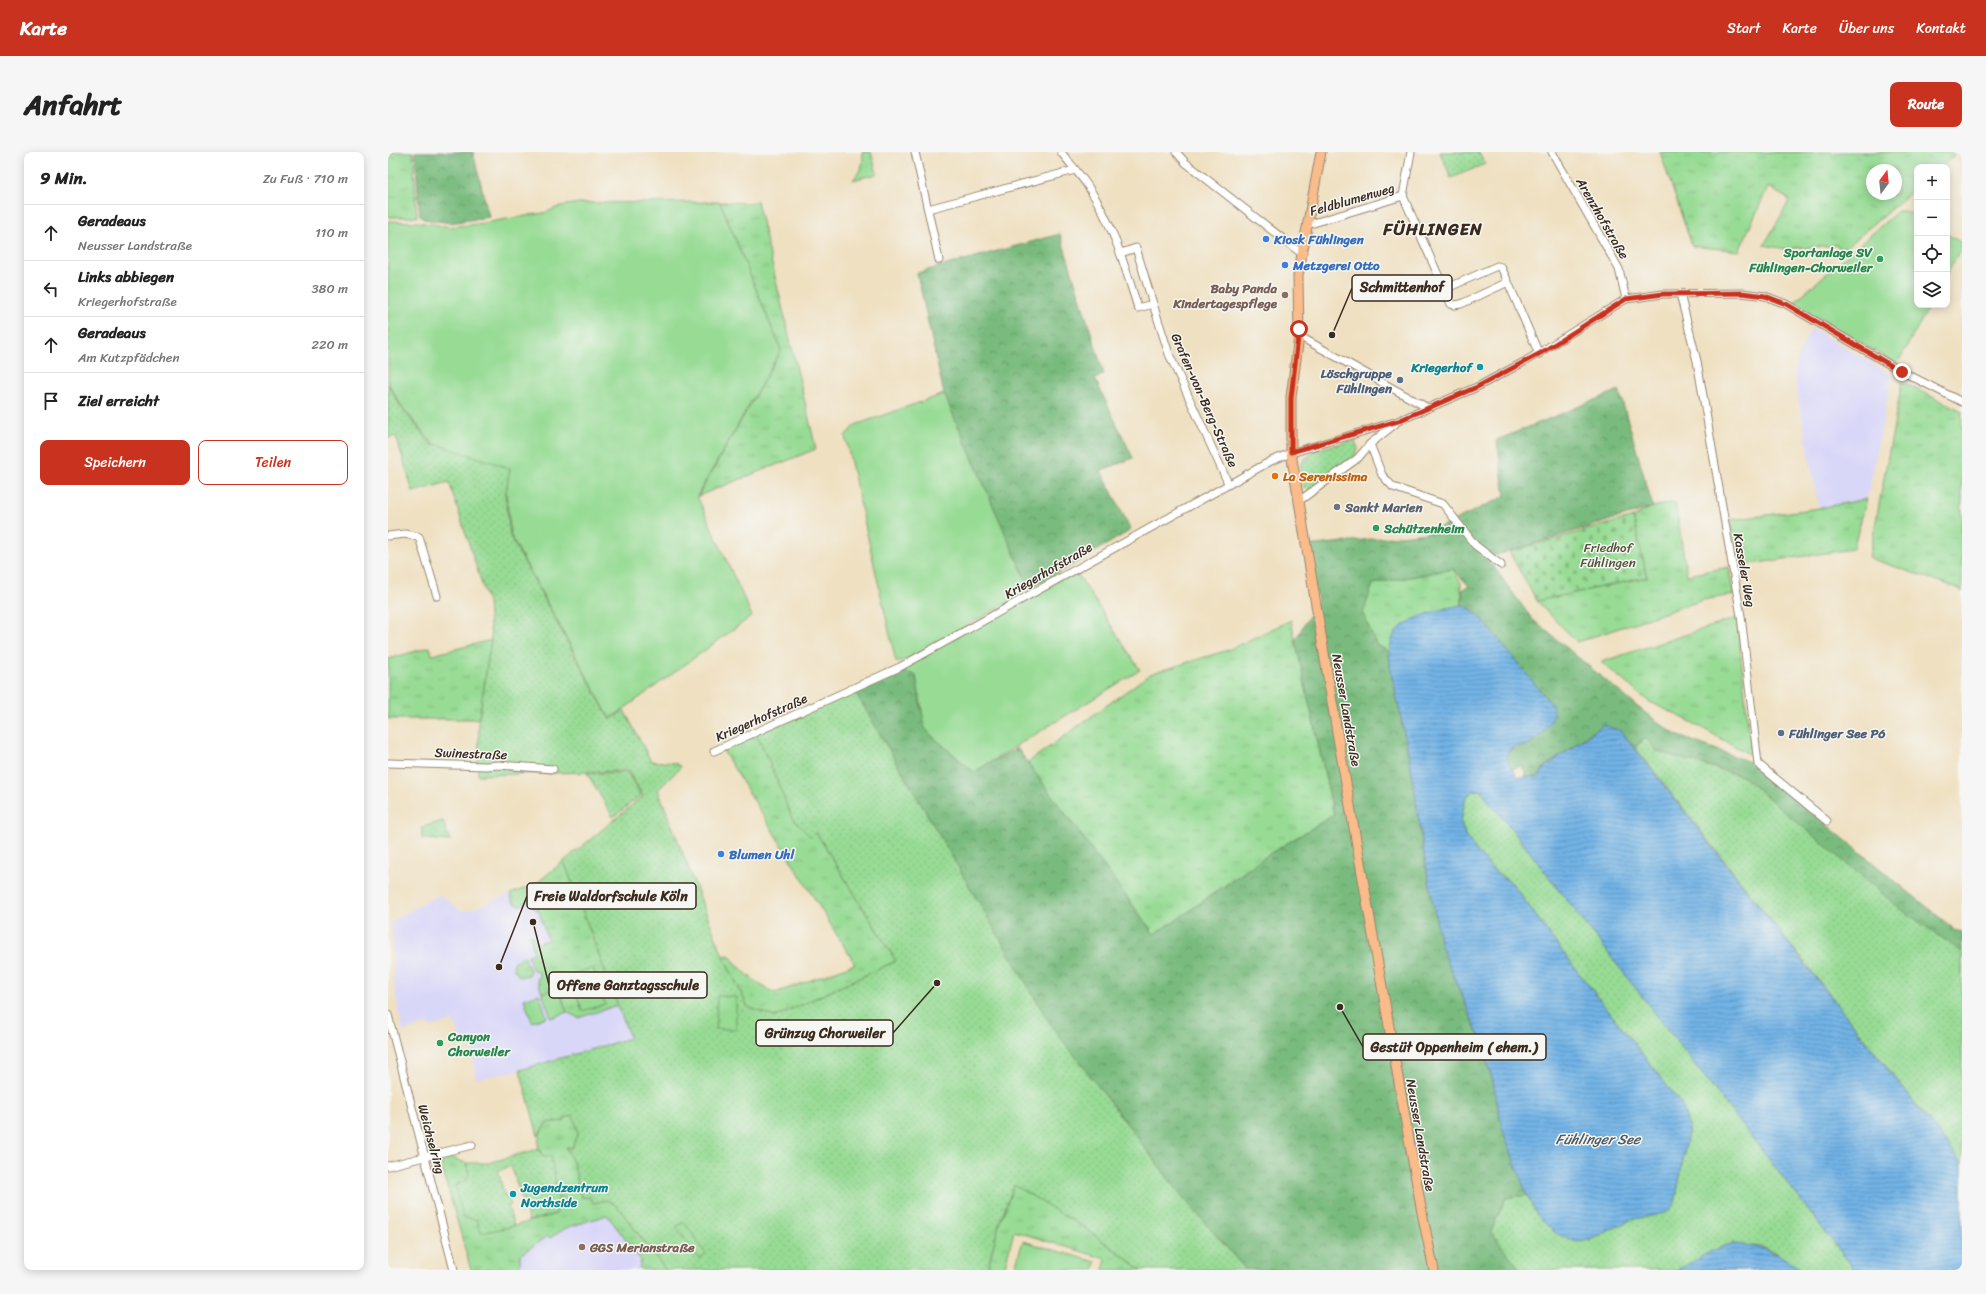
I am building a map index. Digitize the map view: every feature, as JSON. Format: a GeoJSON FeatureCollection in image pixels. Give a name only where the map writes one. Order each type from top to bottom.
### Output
{"type":"FeatureCollection","features":[{"type":"Feature","properties":{"kind":"main road","name":"Neusser Landstraße"},"geometry":{"type":"LineString","coordinates":[[1321,152],[1301,252],[1297,291],[1299,336],[1291,398],[1291,452],[1337,732],[1422,1213],[1434,1270]]}},
{"type":"Feature","properties":{"kind":"street"},"geometry":{"type":"LineString","coordinates":[[915,152],[938,260]]}},
{"type":"Feature","properties":{"kind":"street"},"geometry":{"type":"LineString","coordinates":[[1061,152],[1096,199],[1121,253],[1138,308],[1153,304]]}},
{"type":"Feature","properties":{"kind":"street"},"geometry":{"type":"LineString","coordinates":[[1176,152],[1186,163],[1301,252]]}},
{"type":"Feature","properties":{"kind":"street","name":"Feldblumenweg"},"geometry":{"type":"LineString","coordinates":[[1411,152],[1403,196],[1451,304],[1461,304],[1508,282]]}},
{"type":"Feature","properties":{"kind":"street","name":"Arenzhofstraße"},"geometry":{"type":"LineString","coordinates":[[1552,152],[1619,269],[1626,299]]}},
{"type":"Feature","properties":{"kind":"street"},"geometry":{"type":"LineString","coordinates":[[928,209],[1075,170]]}},
{"type":"Feature","properties":{"kind":"street","name":"Feldblumenweg"},"geometry":{"type":"LineString","coordinates":[[1307,225],[1403,196]]}},
{"type":"Feature","properties":{"kind":"street","name":"Grafen-von-Berg-Straße"},"geometry":{"type":"LineString","coordinates":[[1121,253],[1136,248],[1169,354],[1228,483]]}},
{"type":"Feature","properties":{"kind":"street"},"geometry":{"type":"LineString","coordinates":[[1445,289],[1497,266],[1501,267],[1539,354]]}},
{"type":"Feature","properties":{"kind":"street","name":"Kriegerhofstraße"},"geometry":{"type":"LineString","coordinates":[[714,751],[900,667],[1228,483],[1291,452],[1398,421],[1426,407],[1477,387],[1539,354],[1626,299],[1663,294],[1742,293],[1765,296],[1786,304],[1899,370],[1962,402]]}},
{"type":"Feature","properties":{"kind":"street","name":"Kasseler Weg"},"geometry":{"type":"LineString","coordinates":[[1680,294],[1697,361],[1740,609],[1758,764],[1827,821]]}},
{"type":"Feature","properties":{"kind":"street"},"geometry":{"type":"LineString","coordinates":[[1299,336],[1426,407]]}},
{"type":"Feature","properties":{"kind":"street","name":"Kriegerhofstraße"},"geometry":{"type":"LineString","coordinates":[[1299,501],[1358,458],[1370,444],[1398,421]]}},
{"type":"Feature","properties":{"kind":"street"},"geometry":{"type":"LineString","coordinates":[[1370,444],[1386,481],[1393,487],[1443,504],[1475,545],[1501,565]]}},
{"type":"Feature","properties":{"kind":"street"},"geometry":{"type":"LineString","coordinates":[[388,536],[406,534],[419,537],[437,596]]}},
{"type":"Feature","properties":{"kind":"street","name":"Swinestraße"},"geometry":{"type":"LineString","coordinates":[[388,763],[486,766],[498,765],[552,769]]}},
{"type":"Feature","properties":{"kind":"street","name":"Weichselring"},"geometry":{"type":"LineString","coordinates":[[388,1015],[424,1158],[453,1259],[454,1270]]}},
{"type":"Feature","properties":{"kind":"street"},"geometry":{"type":"LineString","coordinates":[[388,1166],[424,1158],[472,1144]]}},
{"type":"Feature","properties":{"kind":"shaded area"},"geometry":{"type":"Polygon","coordinates":[[[1812,328],[1892,375],[1867,499],[1819,508],[1794,377],[1800,350],[1812,328]]]}},
{"type":"Feature","properties":{"kind":"shaded area"},"geometry":{"type":"Polygon","coordinates":[[[564,861],[630,1038],[520,1070],[476,1079],[471,1045],[460,1044],[459,1033],[453,1021],[429,1027],[427,1024],[403,1032],[395,990],[391,923],[434,897],[441,895],[460,910],[467,911],[534,885],[564,861]]]}},
{"type":"Feature","properties":{"kind":"shaded area","name":"GGS Merianstraße"},"geometry":{"type":"Polygon","coordinates":[[[607,1215],[641,1261],[641,1270],[520,1270],[520,1255],[548,1236],[550,1238],[566,1228],[607,1215]]]}},
{"type":"Feature","properties":{"kind":"green space"},"geometry":{"type":"Polygon","coordinates":[[[388,152],[413,152],[417,217],[388,217],[388,152]]]}},
{"type":"Feature","properties":{"kind":"green space"},"geometry":{"type":"Polygon","coordinates":[[[415,152],[473,152],[489,217],[450,223],[424,219],[420,216],[415,152]]]}},
{"type":"Feature","properties":{"kind":"green space"},"geometry":{"type":"Polygon","coordinates":[[[862,152],[871,152],[877,174],[853,180],[861,167],[863,160],[862,152]]]}},
{"type":"Feature","properties":{"kind":"green space"},"geometry":{"type":"Polygon","coordinates":[[[1440,152],[1479,152],[1485,164],[1451,178],[1440,152]]]}},
{"type":"Feature","properties":{"kind":"green space"},"geometry":{"type":"Polygon","coordinates":[[[1660,152],[1951,152],[1954,155],[1944,164],[1914,164],[1914,190],[1902,200],[1902,164],[1866,164],[1866,200],[1902,200],[1842,251],[1837,245],[1787,249],[1764,245],[1790,200],[1768,187],[1739,251],[1692,246],[1660,152]]]}},
{"type":"Feature","properties":{"kind":"green space"},"geometry":{"type":"Polygon","coordinates":[[[757,201],[816,449],[698,496],[781,350],[720,202],[747,203],[757,201]]]}},
{"type":"Feature","properties":{"kind":"green space"},"geometry":{"type":"Polygon","coordinates":[[[720,202],[781,350],[697,496],[752,616],[610,719],[511,536],[506,493],[510,468],[432,443],[402,407],[388,383],[388,221],[418,222],[450,227],[544,213],[561,206],[579,203],[720,202]]]}},
{"type":"Feature","properties":{"kind":"green space","name":"Sportanlage SV Fühlingen-Chorweiler"},"geometry":{"type":"Polygon","coordinates":[[[1898,211],[1905,211],[1914,216],[1914,308],[1928,308],[1897,364],[1794,305],[1793,303],[1898,211]]]}},
{"type":"Feature","properties":{"kind":"green space"},"geometry":{"type":"Polygon","coordinates":[[[544,213],[528,458],[505,493],[510,536],[610,720],[624,710],[651,761],[675,763],[681,767],[658,790],[723,956],[748,1007],[775,1017],[896,961],[816,832],[811,837],[792,818],[766,754],[756,734],[854,690],[1049,1022],[1181,1195],[1246,1270],[1142,1270],[1085,1228],[1014,1185],[999,1224],[987,1270],[666,1270],[617,1206],[607,1200],[593,1203],[590,1197],[581,1197],[574,1165],[566,1147],[572,1148],[578,1132],[573,1115],[565,1118],[564,1121],[546,1123],[538,1136],[520,1070],[630,1038],[564,861],[643,796],[628,771],[478,775],[479,719],[491,640],[488,603],[449,482],[413,492],[396,436],[388,438],[388,384],[401,407],[432,445],[492,439],[530,215],[544,213]]]}},
{"type":"Feature","properties":{"kind":"green space"},"geometry":{"type":"Polygon","coordinates":[[[1060,234],[1104,374],[1095,379],[1133,458],[1101,471],[1131,530],[1030,590],[944,394],[917,273],[1060,234]]]}},
{"type":"Feature","properties":{"kind":"green space"},"geometry":{"type":"Polygon","coordinates":[[[1950,236],[1962,243],[1962,247],[1950,269],[1950,236]]]}},
{"type":"Feature","properties":{"kind":"green space"},"geometry":{"type":"Polygon","coordinates":[[[1902,382],[1962,411],[1962,592],[1955,587],[1869,558],[1902,382]]]}},
{"type":"Feature","properties":{"kind":"green space"},"geometry":{"type":"Polygon","coordinates":[[[1619,390],[1653,507],[1487,558],[1532,619],[1640,709],[1676,735],[1750,762],[1955,930],[1962,933],[1962,974],[1742,776],[1656,751],[1646,738],[1635,747],[1621,731],[1592,732],[1544,768],[1539,777],[1525,777],[1526,772],[1521,766],[1512,769],[1507,763],[1507,755],[1510,750],[1515,746],[1526,747],[1536,739],[1554,715],[1552,705],[1480,617],[1470,608],[1462,605],[1462,590],[1469,586],[1453,569],[1373,584],[1363,613],[1376,644],[1389,652],[1390,666],[1411,766],[1424,855],[1441,946],[1480,1039],[1493,1081],[1502,1128],[1527,1195],[1506,1198],[1491,1231],[1521,1270],[1246,1270],[1181,1195],[1049,1022],[854,690],[897,670],[916,675],[921,709],[930,734],[974,772],[1017,748],[1154,934],[1175,921],[1271,853],[1334,815],[1295,640],[1318,601],[1306,546],[1428,533],[1505,496],[1497,440],[1619,390]]]}},
{"type":"Feature","properties":{"kind":"green space"},"geometry":{"type":"Polygon","coordinates":[[[944,394],[1030,590],[908,659],[896,662],[845,436],[855,425],[944,394]]]}},
{"type":"Feature","properties":{"kind":"green space"},"geometry":{"type":"Polygon","coordinates":[[[1355,440],[1358,449],[1353,458],[1308,490],[1304,488],[1300,467],[1308,456],[1315,452],[1314,450],[1355,440]]]}},
{"type":"Feature","properties":{"kind":"green space"},"geometry":{"type":"Polygon","coordinates":[[[1867,499],[1853,549],[1737,566],[1730,520],[1819,508],[1867,499]]]}},
{"type":"Feature","properties":{"kind":"green space"},"geometry":{"type":"Polygon","coordinates":[[[1675,502],[1687,575],[1729,567],[1733,595],[1703,600],[1577,642],[1537,601],[1647,577],[1633,517],[1652,507],[1675,502]]]}},
{"type":"Feature","properties":{"kind":"green space","name":"Friedhof Fühlingen"},"geometry":{"type":"Polygon","coordinates":[[[1633,517],[1647,577],[1537,601],[1509,552],[1633,517]]]}},
{"type":"Feature","properties":{"kind":"green space"},"geometry":{"type":"Polygon","coordinates":[[[1453,569],[1461,583],[1462,605],[1447,608],[1396,632],[1389,652],[1376,644],[1367,628],[1363,613],[1372,584],[1453,569]]]}},
{"type":"Feature","properties":{"kind":"green space"},"geometry":{"type":"Polygon","coordinates":[[[1075,570],[1140,670],[974,772],[925,728],[916,675],[897,670],[1075,570]]]}},
{"type":"Feature","properties":{"kind":"green space"},"geometry":{"type":"Polygon","coordinates":[[[1737,618],[1751,755],[1693,723],[1648,701],[1601,662],[1737,618]]]}},
{"type":"Feature","properties":{"kind":"green space"},"geometry":{"type":"Polygon","coordinates":[[[1291,620],[1334,815],[1271,853],[1175,921],[1154,934],[1027,763],[1150,674],[1228,650],[1291,620]]]}},
{"type":"Feature","properties":{"kind":"green space"},"geometry":{"type":"Polygon","coordinates":[[[491,640],[479,719],[388,719],[388,659],[430,647],[432,655],[491,640]]]}},
{"type":"Feature","properties":{"kind":"green space"},"geometry":{"type":"Polygon","coordinates":[[[756,734],[811,836],[816,832],[896,961],[775,1017],[748,1007],[723,956],[729,955],[750,977],[768,990],[775,993],[855,964],[722,749],[756,734]]]}},
{"type":"Feature","properties":{"kind":"green space"},"geometry":{"type":"Polygon","coordinates":[[[1646,738],[1656,751],[1742,776],[1902,910],[1962,952],[1962,1163],[1635,747],[1646,738]]]}},
{"type":"Feature","properties":{"kind":"green space"},"geometry":{"type":"Polygon","coordinates":[[[587,773],[628,773],[641,795],[613,817],[587,773]]]}},
{"type":"Feature","properties":{"kind":"green space"},"geometry":{"type":"Polygon","coordinates":[[[1479,790],[1500,814],[1855,1270],[1801,1270],[1777,1253],[1761,1247],[1733,1244],[1722,1246],[1695,1262],[1676,1270],[1521,1270],[1491,1232],[1506,1198],[1527,1195],[1537,1215],[1590,1240],[1630,1220],[1655,1215],[1675,1203],[1689,1127],[1682,1105],[1557,945],[1512,883],[1497,873],[1478,853],[1465,835],[1461,821],[1466,797],[1473,791],[1479,790]]]}},
{"type":"Feature","properties":{"kind":"green space"},"geometry":{"type":"Polygon","coordinates":[[[443,821],[450,841],[422,839],[422,827],[443,821]]]}},
{"type":"Feature","properties":{"kind":"green space"},"geometry":{"type":"Polygon","coordinates":[[[564,861],[618,1005],[578,1018],[567,1012],[558,987],[542,993],[537,979],[539,977],[539,972],[532,969],[528,955],[534,953],[530,935],[532,935],[537,943],[548,940],[538,909],[536,910],[530,900],[520,906],[513,902],[510,894],[534,885],[564,861]]]}},
{"type":"Feature","properties":{"kind":"green space"},"geometry":{"type":"Polygon","coordinates":[[[524,956],[530,971],[529,975],[519,977],[514,969],[513,962],[524,956]]]}},
{"type":"Feature","properties":{"kind":"green space"},"geometry":{"type":"Polygon","coordinates":[[[593,968],[605,1004],[582,1011],[571,974],[593,968]]]}},
{"type":"Feature","properties":{"kind":"green space"},"geometry":{"type":"Polygon","coordinates":[[[558,987],[567,1012],[551,1018],[542,993],[558,987]]]}},
{"type":"Feature","properties":{"kind":"green space"},"geometry":{"type":"Polygon","coordinates":[[[539,994],[547,1017],[532,1022],[524,999],[539,994]]]}},
{"type":"Feature","properties":{"kind":"green space"},"geometry":{"type":"Polygon","coordinates":[[[717,996],[736,997],[736,1029],[716,1029],[717,996]]]}},
{"type":"Feature","properties":{"kind":"green space"},"geometry":{"type":"Polygon","coordinates":[[[573,1115],[578,1132],[572,1148],[567,1148],[574,1165],[581,1197],[590,1197],[594,1203],[607,1200],[617,1206],[666,1270],[641,1270],[639,1268],[641,1260],[607,1215],[566,1228],[550,1238],[548,1236],[520,1255],[520,1270],[471,1270],[441,1164],[444,1158],[448,1156],[466,1163],[469,1174],[466,1181],[455,1185],[514,1226],[556,1214],[551,1157],[543,1156],[540,1152],[538,1140],[546,1123],[563,1121],[565,1118],[573,1115]]]}},
{"type":"Feature","properties":{"kind":"green space"},"geometry":{"type":"Polygon","coordinates":[[[538,1149],[543,1156],[551,1156],[559,1202],[556,1214],[529,1221],[511,1166],[498,1171],[505,1197],[508,1196],[511,1205],[508,1206],[514,1226],[481,1233],[477,1220],[463,1217],[455,1186],[466,1181],[469,1174],[466,1163],[488,1163],[538,1149]]]}},
{"type":"Feature","properties":{"kind":"green space"},"geometry":{"type":"Polygon","coordinates":[[[1014,1185],[1085,1228],[1142,1270],[1103,1270],[1106,1259],[1014,1231],[1004,1270],[987,1270],[999,1224],[1014,1185]]]}},
{"type":"Feature","properties":{"kind":"green space"},"geometry":{"type":"Polygon","coordinates":[[[684,1222],[706,1254],[699,1259],[676,1227],[684,1222]]]}},
{"type":"Feature","properties":{"kind":"green space"},"geometry":{"type":"Polygon","coordinates":[[[1023,1241],[1096,1262],[1094,1270],[1014,1270],[1023,1241]]]}},
{"type":"Feature","properties":{"kind":"water","name":"Fühlinger See"},"geometry":{"type":"Polygon","coordinates":[[[1462,605],[1470,608],[1480,617],[1552,705],[1554,715],[1539,736],[1526,746],[1515,747],[1510,749],[1507,753],[1508,761],[1518,777],[1539,777],[1544,768],[1603,725],[1621,731],[1962,1163],[1962,1270],[1855,1270],[1500,814],[1490,804],[1484,793],[1479,790],[1473,791],[1466,797],[1461,821],[1465,835],[1478,853],[1496,873],[1512,883],[1557,945],[1682,1105],[1689,1127],[1675,1203],[1665,1213],[1630,1220],[1590,1240],[1577,1242],[1555,1233],[1537,1215],[1527,1195],[1502,1128],[1493,1081],[1480,1039],[1441,946],[1424,855],[1411,766],[1390,666],[1392,638],[1402,626],[1418,617],[1446,608],[1462,605]]]}},
{"type":"Feature","properties":{"kind":"water"},"geometry":{"type":"Polygon","coordinates":[[[1733,1244],[1753,1246],[1770,1251],[1801,1270],[1676,1270],[1711,1251],[1733,1244]]]}},
{"type":"Feature","properties":{"kind":"place","name":"Kiosk Fühlingen"},"geometry":{"type":"Point","coordinates":[1266,239]}},
{"type":"Feature","properties":{"kind":"place","name":"Sportanlage SV Fühlingen-Chorweiler"},"geometry":{"type":"Point","coordinates":[1880,259]}},
{"type":"Feature","properties":{"kind":"place","name":"Metzgerei Otto"},"geometry":{"type":"Point","coordinates":[1285,265]}},
{"type":"Feature","properties":{"kind":"place","name":"Baby Panda Kindertagespflege"},"geometry":{"type":"Point","coordinates":[1285,295]}},
{"type":"Feature","properties":{"kind":"place","name":"Schmittenhof"},"geometry":{"type":"Point","coordinates":[1332,335]}},
{"type":"Feature","properties":{"kind":"place","name":"Kriegerhof"},"geometry":{"type":"Point","coordinates":[1480,367]}},
{"type":"Feature","properties":{"kind":"place","name":"Löschgruppe Fühlingen"},"geometry":{"type":"Point","coordinates":[1400,380]}},
{"type":"Feature","properties":{"kind":"place","name":"La Serenissima"},"geometry":{"type":"Point","coordinates":[1275,476]}},
{"type":"Feature","properties":{"kind":"place","name":"Sankt Marien"},"geometry":{"type":"Point","coordinates":[1337,507]}},
{"type":"Feature","properties":{"kind":"place","name":"Schützenheim"},"geometry":{"type":"Point","coordinates":[1376,528]}},
{"type":"Feature","properties":{"kind":"place","name":"Fühlinger See P6"},"geometry":{"type":"Point","coordinates":[1781,733]}},
{"type":"Feature","properties":{"kind":"place","name":"Blumen Uhl"},"geometry":{"type":"Point","coordinates":[721,854]}},
{"type":"Feature","properties":{"kind":"place","name":"Offene Ganztagsschule"},"geometry":{"type":"Point","coordinates":[533,922]}},
{"type":"Feature","properties":{"kind":"place","name":"Freie Waldorfschule Köln"},"geometry":{"type":"Point","coordinates":[499,967]}},
{"type":"Feature","properties":{"kind":"place","name":"Grünzug Chorweiler"},"geometry":{"type":"Point","coordinates":[937,983]}},
{"type":"Feature","properties":{"kind":"place","name":"Gestüt Oppenheim ( ehem.)"},"geometry":{"type":"Point","coordinates":[1340,1007]}},
{"type":"Feature","properties":{"kind":"place","name":"Canyon Chorweiler"},"geometry":{"type":"Point","coordinates":[440,1043]}},
{"type":"Feature","properties":{"kind":"place","name":"Jugendzentrum Northside"},"geometry":{"type":"Point","coordinates":[513,1194]}},
{"type":"Feature","properties":{"kind":"place","name":"GGS Merianstraße"},"geometry":{"type":"Point","coordinates":[582,1247]}},
{"type":"Feature","properties":{"kind":"district","name":"FÜHLINGEN"},"geometry":{"type":"Point","coordinates":[1433,229]}},
{"type":"Feature","properties":{"kind":"route"},"geometry":{"type":"LineString","coordinates":[[1299,329],[1298,355],[1291,398],[1291,452],[1398,421],[1426,407],[1477,387],[1539,354],[1626,299],[1646,296],[1663,294],[1742,293],[1765,296],[1786,304],[1822,327],[1902,372]]}}]}
